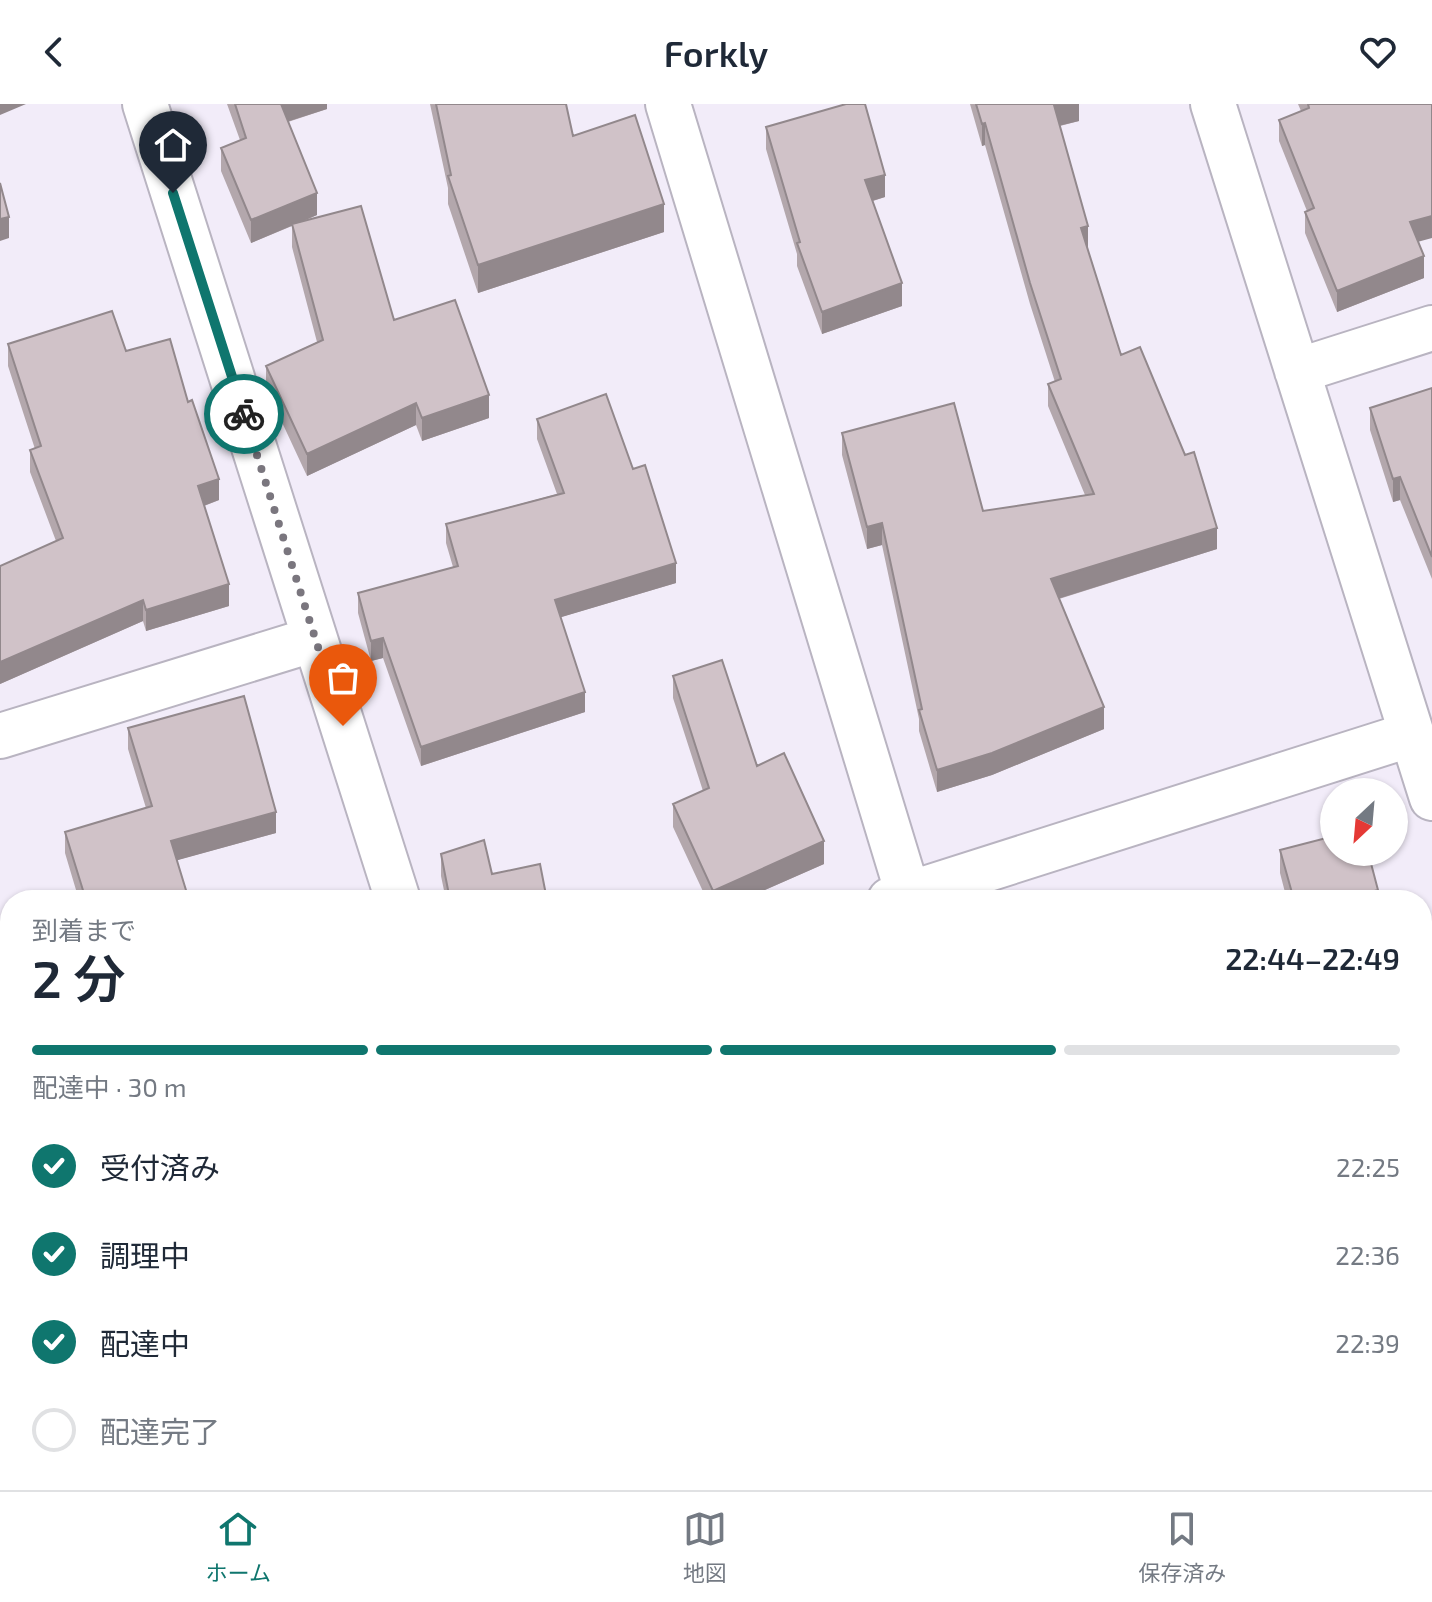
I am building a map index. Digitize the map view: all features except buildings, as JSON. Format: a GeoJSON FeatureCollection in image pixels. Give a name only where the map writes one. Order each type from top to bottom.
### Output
{"type":"FeatureCollection","features":[{"type":"Feature","properties":{"kind":"street"},"geometry":{"type":"LineString","coordinates":[[145,104],[395,890]]}},
{"type":"Feature","properties":{"kind":"street"},"geometry":{"type":"LineString","coordinates":[[668,104],[897,890]]}},
{"type":"Feature","properties":{"kind":"street"},"geometry":{"type":"LineString","coordinates":[[1213,104],[1297,371],[1415,685],[1412,734],[1432,798]]}},
{"type":"Feature","properties":{"kind":"street"},"geometry":{"type":"LineString","coordinates":[[1297,371],[1432,328]]}},
{"type":"Feature","properties":{"kind":"street"},"geometry":{"type":"LineString","coordinates":[[0,736],[315,639]]}},
{"type":"Feature","properties":{"kind":"street"},"geometry":{"type":"LineString","coordinates":[[921,890],[1412,734]]}},
{"type":"Feature","properties":{"kind":"way so far"},"geometry":{"type":"LineString","coordinates":[[244,414],[343,726]]}},
{"type":"Feature","properties":{"kind":"route"},"geometry":{"type":"LineString","coordinates":[[173,193],[244,414]]}}]}
